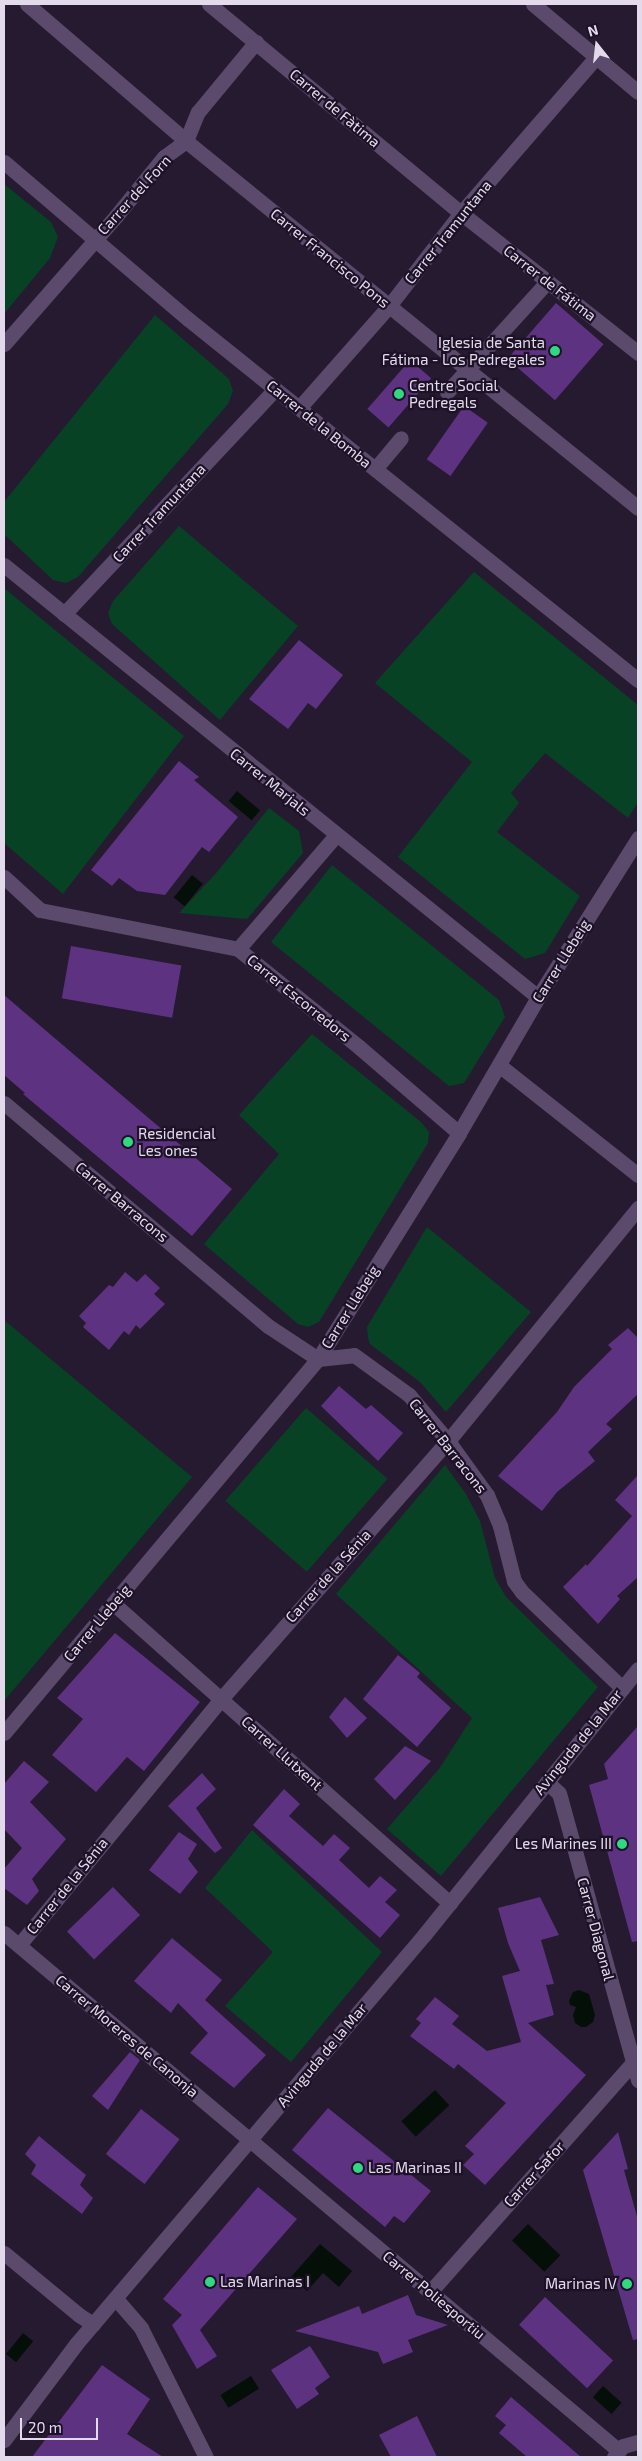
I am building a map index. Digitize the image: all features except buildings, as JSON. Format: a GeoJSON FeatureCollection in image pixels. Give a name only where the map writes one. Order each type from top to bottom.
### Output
{"type":"FeatureCollection","features":[{"type":"Feature","properties":{"kind":"street","name":"Carrer Francisco Pons"},"geometry":{"type":"LineString","coordinates":[[27,4],[186,141],[638,508]]}},
{"type":"Feature","properties":{"kind":"street","name":"Carrer de Fàtima"},"geometry":{"type":"LineString","coordinates":[[211,4],[462,213]]}},
{"type":"Feature","properties":{"kind":"street"},"geometry":{"type":"LineString","coordinates":[[533,4],[638,92]]}},
{"type":"Feature","properties":{"kind":"street"},"geometry":{"type":"LineString","coordinates":[[186,141],[198,112],[256,42]]}},
{"type":"Feature","properties":{"kind":"street","name":"Carrer Tramuntana"},"geometry":{"type":"LineString","coordinates":[[299,408],[389,306],[462,213],[596,56]]}},
{"type":"Feature","properties":{"kind":"street","name":"Carrer del Forn"},"geometry":{"type":"LineString","coordinates":[[4,344],[164,157],[186,141]]}},
{"type":"Feature","properties":{"kind":"street","name":"Carrer de la Bomba"},"geometry":{"type":"LineString","coordinates":[[4,162],[188,319],[638,680]]}},
{"type":"Feature","properties":{"kind":"street","name":"Carrer de Fátima"},"geometry":{"type":"LineString","coordinates":[[462,213],[638,353]]}},
{"type":"Feature","properties":{"kind":"street"},"geometry":{"type":"LineString","coordinates":[[448,392],[548,281]]}},
{"type":"Feature","properties":{"kind":"street","name":"Carrer Tramuntana"},"geometry":{"type":"LineString","coordinates":[[64,614],[275,389]]}},
{"type":"Feature","properties":{"kind":"street"},"geometry":{"type":"LineString","coordinates":[[375,469],[401,438]]}},
{"type":"Feature","properties":{"kind":"street","name":"Carrer Marjals"},"geometry":{"type":"LineString","coordinates":[[4,566],[538,997]]}},
{"type":"Feature","properties":{"kind":"street"},"geometry":{"type":"LineString","coordinates":[[238,949],[336,835]]}},
{"type":"Feature","properties":{"kind":"street","name":"Carrer Llebeig"},"geometry":{"type":"LineString","coordinates":[[4,1733],[318,1359],[459,1133],[538,997],[638,838]]}},
{"type":"Feature","properties":{"kind":"street","name":"Carrer Escorredors"},"geometry":{"type":"LineString","coordinates":[[4,877],[40,910],[238,949],[359,1047],[459,1133]]}},
{"type":"Feature","properties":{"kind":"street"},"geometry":{"type":"LineString","coordinates":[[499,1065],[638,1175]]}},
{"type":"Feature","properties":{"kind":"street","name":"Carrer Barracons"},"geometry":{"type":"LineString","coordinates":[[4,1103],[268,1326],[318,1359],[354,1354],[409,1395],[448,1441],[487,1495],[500,1526],[514,1581],[522,1592],[622,1688]]}},
{"type":"Feature","properties":{"kind":"street","name":"Carrer de la Sénia"},"geometry":{"type":"LineString","coordinates":[[19,1945],[221,1699],[448,1441],[638,1208]]}},
{"type":"Feature","properties":{"kind":"street","name":"Carrer Llutxent"},"geometry":{"type":"LineString","coordinates":[[114,1604],[450,1903]]}},
{"type":"Feature","properties":{"kind":"street","name":"Avinguda de la Mar"},"geometry":{"type":"LineString","coordinates":[[4,2440],[93,2324],[116,2300],[450,1903],[638,1669]]}},
{"type":"Feature","properties":{"kind":"street","name":"Carrer Diagonal"},"geometry":{"type":"LineString","coordinates":[[546,1782],[560,1794],[636,2060],[638,2080]]}},
{"type":"Feature","properties":{"kind":"street","name":"Carrer Moreres de Canonja"},"geometry":{"type":"LineString","coordinates":[[4,1932],[250,2140]]}},
{"type":"Feature","properties":{"kind":"street","name":"Carrer Safor"},"geometry":{"type":"LineString","coordinates":[[430,2292],[636,2060]]}},
{"type":"Feature","properties":{"kind":"street","name":"Carrer Poliesportiu"},"geometry":{"type":"LineString","coordinates":[[250,2140],[430,2292],[616,2454]]}},
{"type":"Feature","properties":{"kind":"street"},"geometry":{"type":"LineString","coordinates":[[4,2253],[93,2324]]}},
{"type":"Feature","properties":{"kind":"street"},"geometry":{"type":"LineString","coordinates":[[116,2300],[141,2328],[206,2457]]}},
{"type":"Feature","properties":{"kind":"street"},"geometry":{"type":"LineString","coordinates":[[616,2454],[629,2443],[638,2442]]}},
{"type":"Feature","properties":{"kind":"green space"},"geometry":{"type":"Polygon","coordinates":[[[4,184],[51,222],[58,237],[50,258],[4,314],[4,184]]]}},
{"type":"Feature","properties":{"kind":"green space"},"geometry":{"type":"Polygon","coordinates":[[[155,315],[229,379],[233,391],[228,404],[78,577],[66,583],[53,580],[4,534],[4,502],[155,315]]]}},
{"type":"Feature","properties":{"kind":"green space"},"geometry":{"type":"Polygon","coordinates":[[[179,526],[298,626],[220,720],[112,624],[108,613],[113,601],[179,526]]]}},
{"type":"Feature","properties":{"kind":"green space"},"geometry":{"type":"Polygon","coordinates":[[[474,572],[638,705],[638,802],[628,818],[545,753],[511,793],[519,803],[497,832],[580,896],[545,953],[525,959],[398,857],[472,762],[375,683],[474,572]]]}},
{"type":"Feature","properties":{"kind":"green space"},"geometry":{"type":"Polygon","coordinates":[[[4,588],[184,736],[63,894],[4,843],[4,588]]]}},
{"type":"Feature","properties":{"kind":"green space"},"geometry":{"type":"Polygon","coordinates":[[[269,808],[299,831],[303,853],[247,919],[179,913],[218,871],[269,808]]]}},
{"type":"Feature","properties":{"kind":"green space"},"geometry":{"type":"Polygon","coordinates":[[[332,865],[499,1000],[505,1017],[464,1083],[449,1086],[271,942],[332,865]]]}},
{"type":"Feature","properties":{"kind":"green space"},"geometry":{"type":"Polygon","coordinates":[[[312,1034],[421,1122],[429,1132],[428,1143],[319,1322],[308,1327],[298,1324],[204,1244],[279,1154],[239,1115],[312,1034]]]}},
{"type":"Feature","properties":{"kind":"green space"},"geometry":{"type":"Polygon","coordinates":[[[427,1227],[531,1312],[446,1412],[420,1382],[370,1344],[368,1338],[367,1327],[427,1227]]]}},
{"type":"Feature","properties":{"kind":"green space"},"geometry":{"type":"Polygon","coordinates":[[[4,1320],[192,1477],[4,1701],[4,1320]]]}},
{"type":"Feature","properties":{"kind":"green space"},"geometry":{"type":"Polygon","coordinates":[[[306,1408],[388,1479],[307,1572],[225,1501],[306,1408]]]}},
{"type":"Feature","properties":{"kind":"green space"},"geometry":{"type":"Polygon","coordinates":[[[445,1465],[466,1494],[480,1521],[495,1578],[506,1597],[598,1687],[441,1876],[387,1829],[439,1769],[472,1718],[336,1594],[445,1465]]]}},
{"type":"Feature","properties":{"kind":"green space"},"geometry":{"type":"Polygon","coordinates":[[[252,1830],[382,1952],[291,2062],[225,2006],[273,1952],[205,1888],[252,1830]]]}},
{"type":"Feature","properties":{"kind":"shaded area"},"geometry":{"type":"Polygon","coordinates":[[[237,791],[260,810],[252,820],[229,801],[237,791]]]}},
{"type":"Feature","properties":{"kind":"shaded area"},"geometry":{"type":"Polygon","coordinates":[[[192,875],[203,884],[185,906],[174,898],[192,875]]]}},
{"type":"Feature","properties":{"kind":"shaded area"},"geometry":{"type":"Polygon","coordinates":[[[579,1990],[589,1994],[595,2015],[593,2022],[586,2027],[581,2027],[575,2023],[573,2015],[576,2007],[570,2005],[569,2001],[573,1992],[579,1990]]]}},
{"type":"Feature","properties":{"kind":"shaded area"},"geometry":{"type":"Polygon","coordinates":[[[435,2090],[449,2105],[416,2137],[401,2121],[435,2090]]]}},
{"type":"Feature","properties":{"kind":"shaded area"},"geometry":{"type":"Polygon","coordinates":[[[528,2224],[560,2255],[544,2272],[512,2241],[528,2224]]]}},
{"type":"Feature","properties":{"kind":"shaded area"},"geometry":{"type":"Polygon","coordinates":[[[320,2244],[352,2271],[339,2287],[323,2273],[307,2291],[291,2277],[320,2244]]]}},
{"type":"Feature","properties":{"kind":"shaded area"},"geometry":{"type":"Polygon","coordinates":[[[23,2333],[33,2341],[16,2362],[6,2354],[23,2333]]]}},
{"type":"Feature","properties":{"kind":"shaded area"},"geometry":{"type":"Polygon","coordinates":[[[251,2376],[259,2389],[228,2408],[220,2395],[251,2376]]]}},
{"type":"Feature","properties":{"kind":"shaded area"},"geometry":{"type":"Polygon","coordinates":[[[603,2386],[622,2403],[612,2414],[593,2397],[603,2386]]]}},
{"type":"Feature","properties":{"kind":"place","name":"Iglesia de Santa Fátima - Los Pedregales"},"geometry":{"type":"Point","coordinates":[555,351]}},
{"type":"Feature","properties":{"kind":"place","name":"Centre Social Pedregals"},"geometry":{"type":"Point","coordinates":[399,394]}},
{"type":"Feature","properties":{"kind":"place","name":"Residencial Les ones"},"geometry":{"type":"Point","coordinates":[128,1142]}},
{"type":"Feature","properties":{"kind":"place","name":"Les Marines III"},"geometry":{"type":"Point","coordinates":[622,1844]}},
{"type":"Feature","properties":{"kind":"place","name":"Las Marinas II"},"geometry":{"type":"Point","coordinates":[358,2168]}},
{"type":"Feature","properties":{"kind":"place","name":"Las Marinas I"},"geometry":{"type":"Point","coordinates":[210,2282]}},
{"type":"Feature","properties":{"kind":"place","name":"Marinas IV"},"geometry":{"type":"Point","coordinates":[627,2284]}}]}
